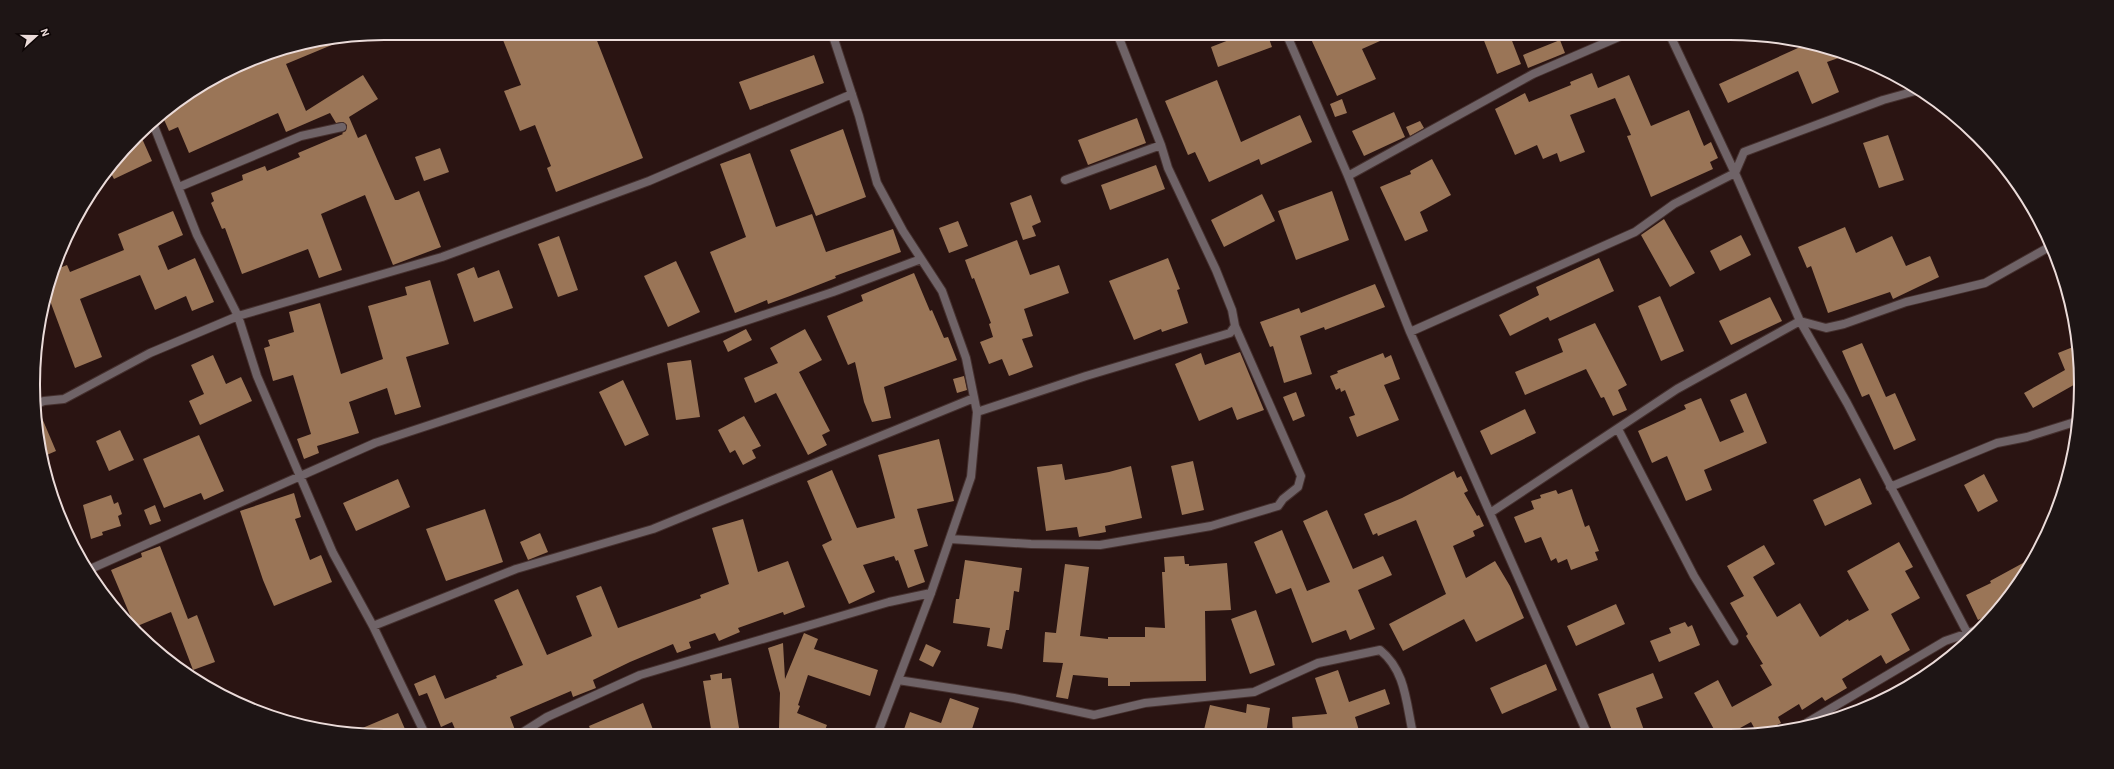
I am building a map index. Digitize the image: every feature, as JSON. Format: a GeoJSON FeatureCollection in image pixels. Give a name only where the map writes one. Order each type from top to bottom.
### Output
{"type":"FeatureCollection","features":[{"type":"Feature","properties":{"kind":"street"},"geometry":{"type":"LineString","coordinates":[[834,40],[852,94],[877,183],[903,231],[942,291],[966,358],[977,412],[971,477],[931,593],[879,729]]}},
{"type":"Feature","properties":{"kind":"street"},"geometry":{"type":"LineString","coordinates":[[950,539],[1031,544],[1100,545],[1211,526],[1278,506],[1283,499],[1298,487],[1301,476],[1235,326],[1232,310],[1216,270],[1168,168],[1162,145],[1120,40]]}},
{"type":"Feature","properties":{"kind":"street"},"geometry":{"type":"LineString","coordinates":[[1289,40],[1348,176],[1410,332],[1586,729]]}},
{"type":"Feature","properties":{"kind":"street"},"geometry":{"type":"LineString","coordinates":[[1348,176],[1533,74],[1612,40]]}},
{"type":"Feature","properties":{"kind":"street"},"geometry":{"type":"LineString","coordinates":[[1671,40],[1735,173],[1800,320],[1847,403],[1968,633]]}},
{"type":"Feature","properties":{"kind":"street"},"geometry":{"type":"LineString","coordinates":[[1410,332],[1635,232],[1674,204],[1735,173],[1744,152],[1883,100],[1912,92]]}},
{"type":"Feature","properties":{"kind":"street"},"geometry":{"type":"LineString","coordinates":[[41,402],[64,399],[150,353],[238,316],[442,257],[649,181],[852,94]]}},
{"type":"Feature","properties":{"kind":"street"},"geometry":{"type":"LineString","coordinates":[[155,127],[197,235],[238,316],[257,376],[334,553],[373,626],[423,729]]}},
{"type":"Feature","properties":{"kind":"street"},"geometry":{"type":"LineString","coordinates":[[179,187],[301,136],[342,127]]}},
{"type":"Feature","properties":{"kind":"street"},"geometry":{"type":"LineString","coordinates":[[1065,180],[1162,145]]}},
{"type":"Feature","properties":{"kind":"street"},"geometry":{"type":"LineString","coordinates":[[1490,513],[1677,389],[1800,320],[1826,328],[1844,324],[1906,302],[1985,283],[2046,249]]}},
{"type":"Feature","properties":{"kind":"street"},"geometry":{"type":"LineString","coordinates":[[93,568],[206,517],[301,478],[376,444],[833,292],[921,258]]}},
{"type":"Feature","properties":{"kind":"street"},"geometry":{"type":"LineString","coordinates":[[977,412],[1086,376],[1230,333],[1235,326]]}},
{"type":"Feature","properties":{"kind":"street"},"geometry":{"type":"LineString","coordinates":[[373,626],[516,569],[653,529],[974,398]]}},
{"type":"Feature","properties":{"kind":"street"},"geometry":{"type":"LineString","coordinates":[[1890,487],[1997,443],[2027,437],[2072,423]]}},
{"type":"Feature","properties":{"kind":"street"},"geometry":{"type":"LineString","coordinates":[[1618,428],[1694,576],[1734,641]]}},
{"type":"Feature","properties":{"kind":"street"},"geometry":{"type":"LineString","coordinates":[[528,729],[547,717],[640,675],[889,602],[931,593]]}},
{"type":"Feature","properties":{"kind":"street"},"geometry":{"type":"LineString","coordinates":[[1815,718],[1945,641],[1965,636]]}},
{"type":"Feature","properties":{"kind":"street"},"geometry":{"type":"LineString","coordinates":[[898,680],[1014,698],[1094,715],[1145,703],[1254,692],[1318,663],[1380,650],[1391,659],[1400,673],[1412,729]]}},
{"type":"Feature","properties":{"kind":"building"},"geometry":{"type":"Polygon","coordinates":[[[503,40],[597,40],[643,158],[556,192],[547,168],[551,166],[535,125],[520,131],[504,91],[521,85],[503,40]]]}},
{"type":"Feature","properties":{"kind":"building"},"geometry":{"type":"Polygon","coordinates":[[[1229,40],[1270,40],[1272,47],[1218,67],[1211,47],[1229,40]]]}},
{"type":"Feature","properties":{"kind":"building"},"geometry":{"type":"Polygon","coordinates":[[[1311,40],[1382,40],[1362,49],[1376,79],[1337,96],[1311,40]]]}},
{"type":"Feature","properties":{"kind":"building"},"geometry":{"type":"Polygon","coordinates":[[[1484,40],[1512,40],[1521,64],[1497,74],[1484,40]]]}},
{"type":"Feature","properties":{"kind":"building"},"geometry":{"type":"Polygon","coordinates":[[[1560,40],[1565,53],[1528,68],[1523,55],[1560,40]]]}},
{"type":"Feature","properties":{"kind":"building"},"geometry":{"type":"Polygon","coordinates":[[[334,44],[286,64],[306,111],[363,75],[378,99],[349,117],[358,138],[366,134],[395,200],[419,191],[441,247],[393,265],[365,195],[321,214],[342,270],[319,278],[308,249],[242,274],[225,228],[222,229],[211,203],[214,201],[211,193],[243,180],[242,175],[265,166],[267,171],[300,157],[298,153],[343,134],[342,133],[346,131],[347,125],[343,122],[336,123],[330,113],[286,132],[278,113],[189,153],[178,127],[169,131],[164,120],[212,86],[253,66],[274,58],[334,44]]]}},
{"type":"Feature","properties":{"kind":"building"},"geometry":{"type":"Polygon","coordinates":[[[1799,47],[1839,58],[1827,62],[1839,92],[1812,104],[1798,71],[1728,103],[1719,84],[1799,47]]]}},
{"type":"Feature","properties":{"kind":"building"},"geometry":{"type":"Polygon","coordinates":[[[814,55],[824,83],[750,110],[739,82],[814,55]]]}},
{"type":"Feature","properties":{"kind":"building"},"geometry":{"type":"Polygon","coordinates":[[[1592,73],[1598,88],[1629,75],[1651,126],[1689,110],[1704,146],[1711,142],[1718,158],[1710,162],[1713,169],[1651,197],[1627,136],[1631,135],[1615,98],[1570,115],[1585,152],[1560,162],[1557,153],[1543,159],[1537,145],[1515,155],[1495,109],[1525,93],[1529,102],[1571,85],[1570,82],[1592,73]]]}},
{"type":"Feature","properties":{"kind":"building"},"geometry":{"type":"Polygon","coordinates":[[[1217,80],[1241,142],[1300,115],[1312,142],[1261,165],[1259,159],[1209,182],[1195,152],[1188,155],[1165,101],[1217,80]]]}},
{"type":"Feature","properties":{"kind":"building"},"geometry":{"type":"Polygon","coordinates":[[[1342,99],[1347,113],[1335,117],[1330,104],[1342,99]]]}},
{"type":"Feature","properties":{"kind":"building"},"geometry":{"type":"Polygon","coordinates":[[[1394,112],[1405,137],[1364,156],[1352,131],[1394,112]]]}},
{"type":"Feature","properties":{"kind":"building"},"geometry":{"type":"Polygon","coordinates":[[[1137,118],[1146,143],[1088,165],[1078,140],[1137,118]]]}},
{"type":"Feature","properties":{"kind":"building"},"geometry":{"type":"Polygon","coordinates":[[[1420,121],[1424,128],[1410,136],[1406,127],[1420,121]]]}},
{"type":"Feature","properties":{"kind":"building"},"geometry":{"type":"Polygon","coordinates":[[[843,129],[866,197],[816,216],[790,150],[843,129]]]}},
{"type":"Feature","properties":{"kind":"building"},"geometry":{"type":"Polygon","coordinates":[[[1888,135],[1904,180],[1879,188],[1863,143],[1888,135]]]}},
{"type":"Feature","properties":{"kind":"building"},"geometry":{"type":"Polygon","coordinates":[[[142,140],[152,161],[114,179],[111,174],[125,157],[142,140]]]}},
{"type":"Feature","properties":{"kind":"building"},"geometry":{"type":"Polygon","coordinates":[[[440,148],[449,172],[424,181],[415,157],[440,148]]]}},
{"type":"Feature","properties":{"kind":"building"},"geometry":{"type":"Polygon","coordinates":[[[750,153],[776,227],[812,214],[826,252],[893,229],[901,252],[835,276],[836,278],[790,296],[768,304],[767,300],[735,313],[710,252],[746,237],[720,164],[750,153]]]}},
{"type":"Feature","properties":{"kind":"building"},"geometry":{"type":"Polygon","coordinates":[[[1432,159],[1451,195],[1420,212],[1428,231],[1405,241],[1380,187],[1411,174],[1410,171],[1432,159]]]}},
{"type":"Feature","properties":{"kind":"building"},"geometry":{"type":"Polygon","coordinates":[[[1156,165],[1165,189],[1110,210],[1101,185],[1156,165]]]}},
{"type":"Feature","properties":{"kind":"building"},"geometry":{"type":"Polygon","coordinates":[[[1332,191],[1349,240],[1296,260],[1278,211],[1332,191]]]}},
{"type":"Feature","properties":{"kind":"building"},"geometry":{"type":"Polygon","coordinates":[[[1262,194],[1275,221],[1224,247],[1211,220],[1262,194]]]}},
{"type":"Feature","properties":{"kind":"building"},"geometry":{"type":"Polygon","coordinates":[[[1031,195],[1041,222],[1032,226],[1036,236],[1023,240],[1010,203],[1031,195]]]}},
{"type":"Feature","properties":{"kind":"building"},"geometry":{"type":"Polygon","coordinates":[[[173,211],[183,235],[158,246],[168,270],[195,258],[214,302],[192,311],[186,296],[155,310],[140,275],[80,299],[102,357],[75,368],[50,302],[58,274],[60,268],[67,265],[70,272],[124,250],[118,234],[173,211]]]}},
{"type":"Feature","properties":{"kind":"building"},"geometry":{"type":"Polygon","coordinates":[[[1664,219],[1695,273],[1670,287],[1641,235],[1664,219]]]}},
{"type":"Feature","properties":{"kind":"building"},"geometry":{"type":"Polygon","coordinates":[[[958,221],[968,246],[949,253],[939,228],[958,221]]]}},
{"type":"Feature","properties":{"kind":"building"},"geometry":{"type":"Polygon","coordinates":[[[1845,227],[1856,253],[1892,236],[1906,266],[1930,256],[1939,277],[1893,299],[1890,292],[1828,313],[1811,266],[1807,268],[1798,247],[1845,227]]]}},
{"type":"Feature","properties":{"kind":"building"},"geometry":{"type":"Polygon","coordinates":[[[1741,235],[1751,255],[1720,271],[1710,251],[1741,235]]]}},
{"type":"Feature","properties":{"kind":"building"},"geometry":{"type":"Polygon","coordinates":[[[559,236],[578,290],[558,297],[538,244],[559,236]]]}},
{"type":"Feature","properties":{"kind":"building"},"geometry":{"type":"Polygon","coordinates":[[[1017,240],[1030,275],[1059,265],[1069,293],[1024,309],[1033,336],[1022,339],[1033,367],[1009,376],[1002,359],[989,364],[980,342],[993,337],[989,324],[991,323],[974,278],[972,279],[965,260],[1017,240]]]}},
{"type":"Feature","properties":{"kind":"building"},"geometry":{"type":"Polygon","coordinates":[[[1168,258],[1180,289],[1177,290],[1188,323],[1162,332],[1161,329],[1134,340],[1109,281],[1168,258]]]}},
{"type":"Feature","properties":{"kind":"building"},"geometry":{"type":"Polygon","coordinates":[[[1599,258],[1614,291],[1550,321],[1548,317],[1510,336],[1499,315],[1539,295],[1536,287],[1599,258]]]}},
{"type":"Feature","properties":{"kind":"building"},"geometry":{"type":"Polygon","coordinates":[[[676,261],[700,312],[668,327],[644,276],[676,261]]]}},
{"type":"Feature","properties":{"kind":"building"},"geometry":{"type":"Polygon","coordinates":[[[474,267],[478,278],[499,270],[513,308],[474,322],[457,274],[474,267]]]}},
{"type":"Feature","properties":{"kind":"building"},"geometry":{"type":"Polygon","coordinates":[[[914,273],[930,311],[932,310],[944,338],[948,337],[957,360],[884,387],[891,418],[872,422],[864,402],[855,362],[848,365],[827,316],[863,301],[861,295],[914,273]]]}},
{"type":"Feature","properties":{"kind":"building"},"geometry":{"type":"Polygon","coordinates":[[[430,280],[449,344],[406,357],[421,407],[395,415],[387,388],[349,402],[359,433],[317,446],[319,453],[304,459],[297,439],[311,434],[293,375],[273,381],[264,348],[270,346],[268,340],[294,332],[289,312],[320,303],[341,374],[383,359],[368,306],[407,295],[405,287],[430,280]]]}},
{"type":"Feature","properties":{"kind":"building"},"geometry":{"type":"Polygon","coordinates":[[[1375,284],[1385,307],[1325,330],[1324,327],[1300,336],[1312,374],[1284,383],[1273,346],[1270,347],[1260,322],[1299,308],[1301,313],[1375,284]]]}},
{"type":"Feature","properties":{"kind":"building"},"geometry":{"type":"Polygon","coordinates":[[[1660,296],[1684,351],[1661,361],[1638,306],[1660,296]]]}},
{"type":"Feature","properties":{"kind":"building"},"geometry":{"type":"Polygon","coordinates":[[[1770,297],[1782,321],[1731,345],[1719,321],[1770,297]]]}},
{"type":"Feature","properties":{"kind":"building"},"geometry":{"type":"Polygon","coordinates":[[[1595,323],[1627,385],[1618,390],[1627,410],[1613,416],[1604,397],[1601,398],[1586,369],[1525,395],[1515,372],[1563,352],[1558,339],[1595,323]]]}},
{"type":"Feature","properties":{"kind":"building"},"geometry":{"type":"Polygon","coordinates":[[[746,329],[752,340],[728,352],[723,341],[746,329]]]}},
{"type":"Feature","properties":{"kind":"building"},"geometry":{"type":"Polygon","coordinates":[[[805,329],[822,360],[799,372],[830,431],[822,435],[827,445],[808,455],[776,393],[755,403],[744,378],[778,363],[770,348],[805,329]]]}},
{"type":"Feature","properties":{"kind":"building"},"geometry":{"type":"Polygon","coordinates":[[[1862,343],[1886,397],[1895,393],[1916,440],[1894,450],[1869,394],[1862,397],[1842,351],[1862,343]]]}},
{"type":"Feature","properties":{"kind":"building"},"geometry":{"type":"Polygon","coordinates":[[[2072,348],[2074,385],[2033,408],[2024,393],[2065,370],[2058,353],[2072,348]]]}},
{"type":"Feature","properties":{"kind":"building"},"geometry":{"type":"Polygon","coordinates":[[[1240,352],[1264,410],[1237,420],[1232,407],[1199,421],[1175,364],[1201,353],[1205,365],[1240,352]]]}},
{"type":"Feature","properties":{"kind":"building"},"geometry":{"type":"Polygon","coordinates":[[[1383,353],[1385,358],[1391,355],[1400,379],[1384,385],[1399,420],[1357,437],[1349,417],[1355,415],[1345,390],[1341,392],[1340,388],[1336,390],[1330,376],[1338,373],[1337,371],[1383,353]]]}},
{"type":"Feature","properties":{"kind":"building"},"geometry":{"type":"Polygon","coordinates":[[[213,355],[226,384],[241,377],[252,401],[200,425],[189,401],[204,394],[191,365],[213,355]]]}},
{"type":"Feature","properties":{"kind":"building"},"geometry":{"type":"Polygon","coordinates":[[[691,360],[700,417],[676,420],[667,363],[691,360]]]}},
{"type":"Feature","properties":{"kind":"building"},"geometry":{"type":"Polygon","coordinates":[[[964,376],[967,390],[957,393],[953,379],[964,376]]]}},
{"type":"Feature","properties":{"kind":"building"},"geometry":{"type":"Polygon","coordinates":[[[623,380],[649,435],[625,446],[599,392],[623,380]]]}},
{"type":"Feature","properties":{"kind":"building"},"geometry":{"type":"Polygon","coordinates":[[[1296,392],[1305,416],[1293,421],[1283,397],[1296,392]]]}},
{"type":"Feature","properties":{"kind":"building"},"geometry":{"type":"Polygon","coordinates":[[[1746,393],[1767,443],[1704,470],[1712,490],[1686,501],[1667,456],[1652,463],[1638,431],[1686,409],[1684,405],[1701,398],[1720,442],[1744,432],[1730,400],[1746,393]]]}},
{"type":"Feature","properties":{"kind":"building"},"geometry":{"type":"Polygon","coordinates":[[[1525,409],[1536,433],[1491,455],[1480,431],[1525,409]]]}},
{"type":"Feature","properties":{"kind":"building"},"geometry":{"type":"Polygon","coordinates":[[[744,416],[761,446],[752,450],[756,458],[743,465],[735,450],[730,453],[718,430],[744,416]]]}},
{"type":"Feature","properties":{"kind":"building"},"geometry":{"type":"Polygon","coordinates":[[[42,418],[56,451],[48,455],[42,418]]]}},
{"type":"Feature","properties":{"kind":"building"},"geometry":{"type":"Polygon","coordinates":[[[120,430],[134,460],[109,471],[96,441],[120,430]]]}},
{"type":"Feature","properties":{"kind":"building"},"geometry":{"type":"Polygon","coordinates":[[[199,435],[224,491],[204,500],[201,493],[164,508],[143,459],[199,435]]]}},
{"type":"Feature","properties":{"kind":"building"},"geometry":{"type":"Polygon","coordinates":[[[939,439],[954,501],[917,509],[928,546],[914,550],[925,582],[908,588],[898,560],[896,561],[894,556],[863,565],[875,592],[849,604],[822,545],[832,540],[807,481],[832,470],[857,528],[895,518],[878,455],[939,439]]]}},
{"type":"Feature","properties":{"kind":"building"},"geometry":{"type":"Polygon","coordinates":[[[1193,461],[1204,510],[1182,515],[1171,466],[1193,461]]]}},
{"type":"Feature","properties":{"kind":"building"},"geometry":{"type":"Polygon","coordinates":[[[1062,464],[1065,480],[1109,472],[1131,466],[1142,518],[1105,526],[1106,532],[1079,537],[1077,527],[1046,531],[1037,467],[1062,464]]]}},
{"type":"Feature","properties":{"kind":"building"},"geometry":{"type":"Polygon","coordinates":[[[1454,471],[1457,478],[1461,476],[1468,491],[1464,493],[1477,516],[1479,515],[1484,526],[1473,531],[1475,536],[1453,546],[1466,578],[1495,561],[1510,586],[1524,618],[1476,642],[1464,619],[1403,651],[1389,624],[1446,594],[1416,520],[1378,536],[1377,533],[1373,535],[1364,514],[1402,498],[1454,471]]]}},
{"type":"Feature","properties":{"kind":"building"},"geometry":{"type":"Polygon","coordinates":[[[1984,474],[1998,501],[1978,512],[1964,485],[1984,474]]]}},
{"type":"Feature","properties":{"kind":"building"},"geometry":{"type":"Polygon","coordinates":[[[1860,478],[1872,504],[1825,526],[1813,500],[1860,478]]]}},
{"type":"Feature","properties":{"kind":"building"},"geometry":{"type":"Polygon","coordinates":[[[398,479],[410,507],[356,531],[343,503],[398,479]]]}},
{"type":"Feature","properties":{"kind":"building"},"geometry":{"type":"Polygon","coordinates":[[[1572,489],[1585,527],[1589,525],[1599,551],[1595,552],[1598,560],[1571,570],[1567,559],[1558,563],[1556,558],[1551,561],[1541,537],[1525,543],[1514,517],[1534,509],[1531,501],[1541,498],[1540,495],[1556,490],[1558,494],[1572,489]]]}},
{"type":"Feature","properties":{"kind":"building"},"geometry":{"type":"Polygon","coordinates":[[[294,493],[301,517],[295,519],[310,560],[321,555],[332,582],[274,606],[263,580],[240,511],[294,493]]]}},
{"type":"Feature","properties":{"kind":"building"},"geometry":{"type":"Polygon","coordinates":[[[111,495],[114,504],[118,502],[122,514],[118,516],[121,526],[102,532],[103,535],[91,539],[83,505],[111,495]]]}},
{"type":"Feature","properties":{"kind":"building"},"geometry":{"type":"Polygon","coordinates":[[[155,505],[161,521],[150,525],[144,510],[155,505]]]}},
{"type":"Feature","properties":{"kind":"building"},"geometry":{"type":"Polygon","coordinates":[[[485,509],[503,562],[446,581],[426,529],[485,509]]]}},
{"type":"Feature","properties":{"kind":"building"},"geometry":{"type":"Polygon","coordinates":[[[1327,510],[1353,569],[1383,556],[1392,575],[1358,590],[1375,629],[1350,640],[1346,630],[1312,643],[1291,588],[1276,594],[1254,542],[1282,530],[1307,591],[1330,582],[1303,521],[1327,510]]]}},
{"type":"Feature","properties":{"kind":"building"},"geometry":{"type":"Polygon","coordinates":[[[743,519],[758,572],[788,561],[805,607],[784,615],[783,612],[738,628],[740,632],[719,641],[715,633],[689,642],[691,648],[677,653],[673,644],[630,662],[593,680],[596,688],[573,697],[571,691],[510,717],[515,729],[455,729],[452,722],[441,727],[427,693],[419,696],[414,684],[435,675],[445,699],[497,678],[496,676],[523,665],[494,600],[518,589],[547,655],[592,636],[576,596],[601,586],[618,628],[701,598],[700,595],[729,584],[712,528],[743,519]]]}},
{"type":"Feature","properties":{"kind":"building"},"geometry":{"type":"Polygon","coordinates":[[[540,533],[548,552],[528,560],[520,542],[540,533]]]}},
{"type":"Feature","properties":{"kind":"building"},"geometry":{"type":"Polygon","coordinates":[[[1899,542],[1913,567],[1905,571],[1920,598],[1891,614],[1910,650],[1886,664],[1881,655],[1842,679],[1847,688],[1825,701],[1822,697],[1802,710],[1799,704],[1778,717],[1781,723],[1776,726],[1754,728],[1751,722],[1739,729],[1714,729],[1694,693],[1718,680],[1732,707],[1772,685],[1760,665],[1763,664],[1746,636],[1748,634],[1730,603],[1744,596],[1727,566],[1764,545],[1775,564],[1753,577],[1777,617],[1800,603],[1820,637],[1848,619],[1849,621],[1869,610],[1847,571],[1899,542]]]}},
{"type":"Feature","properties":{"kind":"building"},"geometry":{"type":"Polygon","coordinates":[[[160,546],[188,619],[197,615],[215,662],[193,670],[171,612],[139,626],[131,618],[111,570],[142,557],[141,553],[160,546]]]}},
{"type":"Feature","properties":{"kind":"building"},"geometry":{"type":"Polygon","coordinates":[[[1184,556],[1185,564],[1189,564],[1189,566],[1227,563],[1231,610],[1205,611],[1206,681],[1130,682],[1130,686],[1108,686],[1108,678],[1073,675],[1068,699],[1056,697],[1063,663],[1043,662],[1045,632],[1056,633],[1065,564],[1089,567],[1080,636],[1108,639],[1108,637],[1145,637],[1145,627],[1165,628],[1162,572],[1165,572],[1164,557],[1184,556]]]}},
{"type":"Feature","properties":{"kind":"building"},"geometry":{"type":"Polygon","coordinates":[[[965,560],[1022,568],[1019,592],[1014,591],[1009,630],[1006,630],[1002,649],[987,646],[990,628],[953,623],[956,599],[959,599],[965,560]]]}},
{"type":"Feature","properties":{"kind":"building"},"geometry":{"type":"Polygon","coordinates":[[[2025,562],[1989,612],[1984,618],[1978,620],[1966,595],[1991,583],[1990,581],[2025,562]]]}},
{"type":"Feature","properties":{"kind":"building"},"geometry":{"type":"Polygon","coordinates":[[[1616,604],[1625,624],[1576,646],[1567,626],[1616,604]]]}},
{"type":"Feature","properties":{"kind":"building"},"geometry":{"type":"Polygon","coordinates":[[[1256,610],[1275,665],[1250,674],[1231,619],[1256,610]]]}},
{"type":"Feature","properties":{"kind":"building"},"geometry":{"type":"Polygon","coordinates":[[[1685,622],[1688,627],[1692,625],[1700,645],[1659,662],[1650,641],[1671,633],[1669,628],[1685,622]]]}},
{"type":"Feature","properties":{"kind":"building"},"geometry":{"type":"Polygon","coordinates":[[[804,633],[818,639],[814,649],[878,670],[870,696],[808,675],[798,705],[800,706],[797,713],[827,725],[825,729],[779,728],[780,693],[768,648],[783,643],[785,679],[804,633]]]}},
{"type":"Feature","properties":{"kind":"building"},"geometry":{"type":"Polygon","coordinates":[[[926,644],[941,651],[933,667],[919,660],[926,644]]]}},
{"type":"Feature","properties":{"kind":"building"},"geometry":{"type":"Polygon","coordinates":[[[1546,664],[1557,690],[1502,714],[1490,688],[1546,664]]]}},
{"type":"Feature","properties":{"kind":"building"},"geometry":{"type":"Polygon","coordinates":[[[1338,670],[1349,702],[1385,689],[1390,704],[1355,717],[1359,729],[1293,729],[1292,717],[1327,714],[1315,678],[1338,670]]]}},
{"type":"Feature","properties":{"kind":"building"},"geometry":{"type":"Polygon","coordinates":[[[722,673],[722,679],[731,678],[739,729],[711,729],[703,681],[711,680],[710,675],[722,673]]]}},
{"type":"Feature","properties":{"kind":"building"},"geometry":{"type":"Polygon","coordinates":[[[1653,673],[1663,698],[1636,708],[1644,729],[1611,729],[1598,694],[1653,673]]]}},
{"type":"Feature","properties":{"kind":"building"},"geometry":{"type":"Polygon","coordinates":[[[950,698],[979,708],[972,729],[904,729],[910,712],[941,723],[950,698]]]}},
{"type":"Feature","properties":{"kind":"building"},"geometry":{"type":"Polygon","coordinates":[[[643,703],[653,729],[590,729],[589,726],[643,703]]]}},
{"type":"Feature","properties":{"kind":"building"},"geometry":{"type":"Polygon","coordinates":[[[1247,704],[1270,708],[1267,729],[1204,729],[1210,705],[1246,713],[1247,704]]]}},
{"type":"Feature","properties":{"kind":"building"},"geometry":{"type":"Polygon","coordinates":[[[398,713],[405,729],[384,729],[362,728],[398,713]]]}}]}
